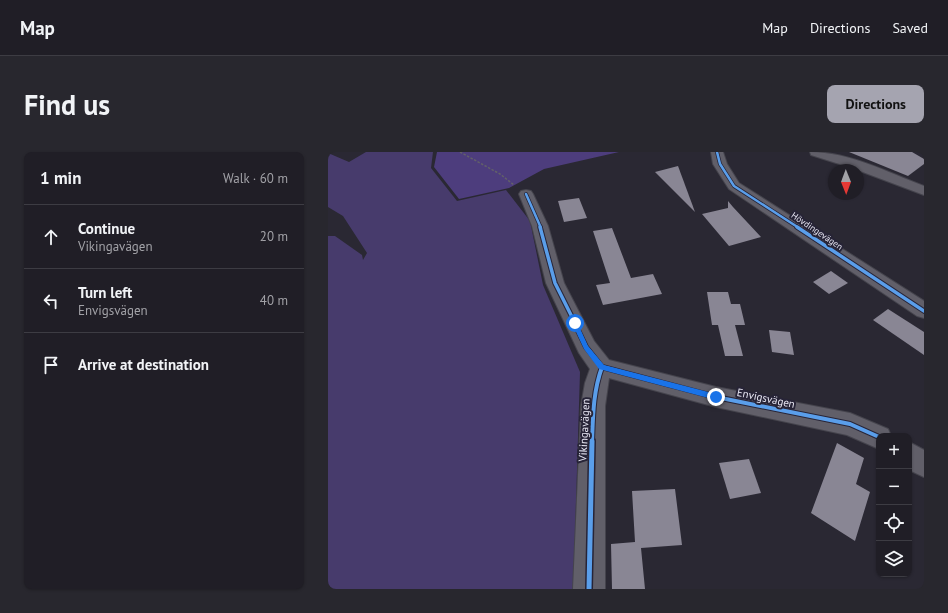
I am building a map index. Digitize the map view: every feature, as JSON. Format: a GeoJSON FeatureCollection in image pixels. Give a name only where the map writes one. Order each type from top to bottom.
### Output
{"type":"FeatureCollection","features":[{"type":"Feature","properties":{"kind":"street","name":"Hövdingevägen"},"geometry":{"type":"LineString","coordinates":[[717,152],[720,164],[734,186],[924,311]]}},
{"type":"Feature","properties":{"kind":"street"},"geometry":{"type":"LineString","coordinates":[[816,152],[857,165],[924,191]]}},
{"type":"Feature","properties":{"kind":"street"},"geometry":{"type":"LineString","coordinates":[[526,194],[540,226],[555,283],[586,347],[602,367]]}},
{"type":"Feature","properties":{"kind":"street","name":"Envigsvägen"},"geometry":{"type":"LineString","coordinates":[[602,367],[716,397],[850,424],[876,436]]}},
{"type":"Feature","properties":{"kind":"street","name":"Vikingavägen"},"geometry":{"type":"LineString","coordinates":[[589,589],[592,406],[596,383],[602,367]]}},
{"type":"Feature","properties":{"kind":"street"},"geometry":{"type":"LineString","coordinates":[[912,457],[924,464]]}},
{"type":"Feature","properties":{"kind":"path"},"geometry":{"type":"LineString","coordinates":[[460,152],[500,174],[526,194]]}},
{"type":"Feature","properties":{"kind":"shaded area"},"geometry":{"type":"Polygon","coordinates":[[[366,152],[433,152],[431,168],[457,201],[506,190],[530,221],[543,285],[580,372],[574,568],[575,589],[328,589],[328,236],[335,236],[362,255],[363,260],[367,253],[343,216],[328,207],[328,153],[349,162],[366,152]]]}},
{"type":"Feature","properties":{"kind":"shaded area"},"geometry":{"type":"Polygon","coordinates":[[[437,152],[619,152],[544,169],[509,188],[459,199],[434,167],[437,152]]]}},
{"type":"Feature","properties":{"kind":"building"},"geometry":{"type":"Polygon","coordinates":[[[849,152],[912,152],[924,159],[924,164],[908,176],[849,152]]]}},
{"type":"Feature","properties":{"kind":"building"},"geometry":{"type":"Polygon","coordinates":[[[678,166],[695,212],[655,172],[678,166]]]}},
{"type":"Feature","properties":{"kind":"building"},"geometry":{"type":"Polygon","coordinates":[[[579,198],[587,218],[564,222],[558,201],[579,198]]]}},
{"type":"Feature","properties":{"kind":"building"},"geometry":{"type":"Polygon","coordinates":[[[728,201],[761,237],[729,246],[702,214],[728,208],[728,201]]]}},
{"type":"Feature","properties":{"kind":"building"},"geometry":{"type":"Polygon","coordinates":[[[612,228],[631,278],[653,274],[662,294],[603,305],[596,285],[610,283],[593,231],[612,228]]]}},
{"type":"Feature","properties":{"kind":"building"},"geometry":{"type":"Polygon","coordinates":[[[831,271],[848,283],[829,294],[813,282],[831,271]]]}},
{"type":"Feature","properties":{"kind":"building"},"geometry":{"type":"Polygon","coordinates":[[[707,292],[728,292],[731,304],[740,304],[745,325],[735,325],[743,356],[725,356],[718,325],[712,325],[707,292]]]}},
{"type":"Feature","properties":{"kind":"building"},"geometry":{"type":"Polygon","coordinates":[[[888,309],[924,332],[924,355],[873,320],[888,309]]]}},
{"type":"Feature","properties":{"kind":"building"},"geometry":{"type":"Polygon","coordinates":[[[769,330],[790,332],[794,355],[772,352],[769,330]]]}},
{"type":"Feature","properties":{"kind":"building"},"geometry":{"type":"Polygon","coordinates":[[[837,443],[864,458],[856,484],[870,492],[855,541],[811,513],[837,443]]]}},
{"type":"Feature","properties":{"kind":"building"},"geometry":{"type":"Polygon","coordinates":[[[749,459],[761,493],[730,499],[719,463],[749,459]]]}},
{"type":"Feature","properties":{"kind":"building"},"geometry":{"type":"Polygon","coordinates":[[[675,489],[682,545],[641,548],[645,589],[612,589],[611,544],[635,542],[632,491],[675,489]]]}},
{"type":"Feature","properties":{"kind":"cycle path"},"geometry":{"type":"LineString","coordinates":[[717,152],[720,164],[734,186],[924,311]]}},
{"type":"Feature","properties":{"kind":"cycle path"},"geometry":{"type":"LineString","coordinates":[[526,194],[540,226],[555,283],[586,347],[602,367],[596,383],[593,406],[589,589]]}},
{"type":"Feature","properties":{"kind":"cycle path"},"geometry":{"type":"LineString","coordinates":[[602,367],[716,397],[850,424],[876,436]]}},
{"type":"Feature","properties":{"kind":"route"},"geometry":{"type":"LineString","coordinates":[[575,323],[586,347],[602,367],[716,397]]}}]}
